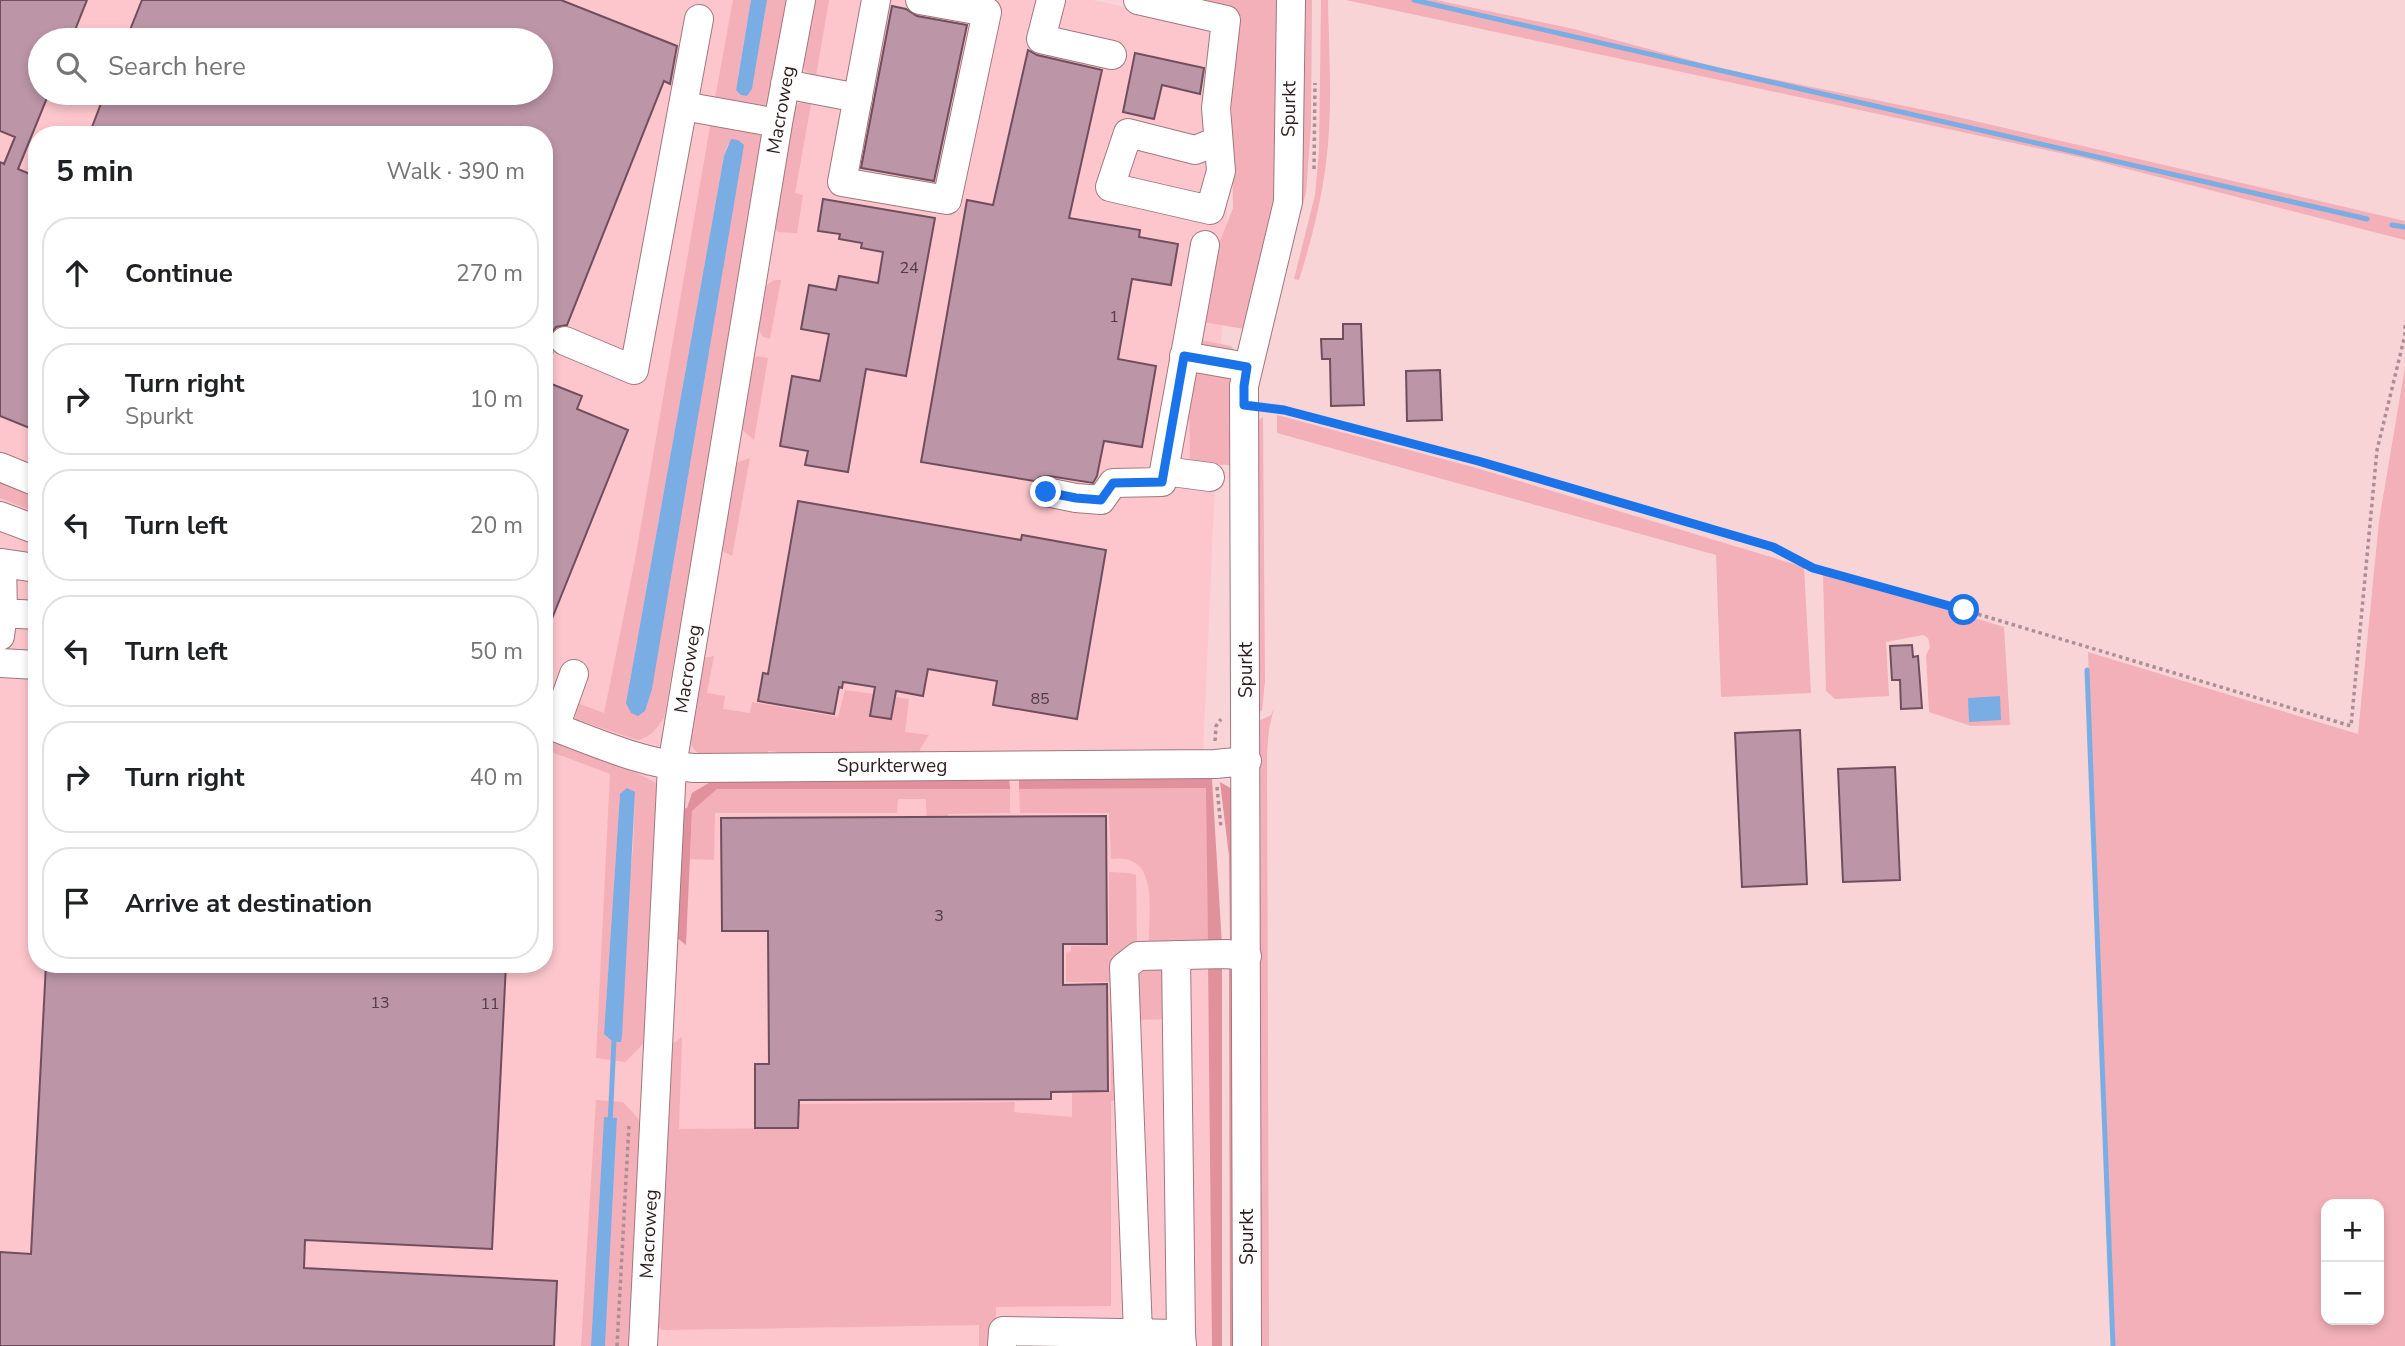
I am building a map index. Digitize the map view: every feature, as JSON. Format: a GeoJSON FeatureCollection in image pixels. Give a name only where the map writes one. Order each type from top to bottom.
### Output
{"type":"FeatureCollection","features":[{"type":"Feature","properties":{"kind":"street","name":"Macroweg"},"geometry":{"type":"LineString","coordinates":[[643,1346],[672,766],[778,123],[801,0]]}},
{"type":"Feature","properties":{"kind":"street"},"geometry":{"type":"LineString","coordinates":[[876,0],[842,182],[947,200],[987,12],[976,5],[920,0]]}},
{"type":"Feature","properties":{"kind":"street"},"geometry":{"type":"LineString","coordinates":[[1051,0],[1041,39],[1112,55]]}},
{"type":"Feature","properties":{"kind":"street"},"geometry":{"type":"LineString","coordinates":[[1138,0],[1226,20],[1216,108],[1218,141]]}},
{"type":"Feature","properties":{"kind":"street","name":"Spurkt"},"geometry":{"type":"LineString","coordinates":[[1247,1346],[1244,386],[1288,202],[1291,0]]}},
{"type":"Feature","properties":{"kind":"street"},"geometry":{"type":"LineString","coordinates":[[565,341],[634,370],[699,19]]}},
{"type":"Feature","properties":{"kind":"street"},"geometry":{"type":"LineString","coordinates":[[785,84],[858,98]]}},
{"type":"Feature","properties":{"kind":"street"},"geometry":{"type":"LineString","coordinates":[[684,106],[778,123]]}},
{"type":"Feature","properties":{"kind":"street"},"geometry":{"type":"LineString","coordinates":[[1046,492],[1101,500],[1113,483],[1162,482],[1205,245]]}},
{"type":"Feature","properties":{"kind":"street"},"geometry":{"type":"LineString","coordinates":[[1184,356],[1247,367]]}},
{"type":"Feature","properties":{"kind":"street"},"geometry":{"type":"LineString","coordinates":[[0,467],[28,478]]}},
{"type":"Feature","properties":{"kind":"street"},"geometry":{"type":"LineString","coordinates":[[1164,471],[1210,477]]}},
{"type":"Feature","properties":{"kind":"street"},"geometry":{"type":"LineString","coordinates":[[0,516],[28,527]]}},
{"type":"Feature","properties":{"kind":"street"},"geometry":{"type":"LineString","coordinates":[[28,567],[2,563],[1,624],[28,617]]}},
{"type":"Feature","properties":{"kind":"street"},"geometry":{"type":"LineString","coordinates":[[0,663],[28,665]]}},
{"type":"Feature","properties":{"kind":"street"},"geometry":{"type":"LineString","coordinates":[[553,719],[574,674]]}},
{"type":"Feature","properties":{"kind":"street","name":"Spurkterweg"},"geometry":{"type":"LineString","coordinates":[[553,726],[611,748],[672,766],[1201,764],[1247,761]]}},
{"type":"Feature","properties":{"kind":"street"},"geometry":{"type":"LineString","coordinates":[[1002,1346],[1003,1331],[1138,1334],[1182,1340],[1176,955]]}},
{"type":"Feature","properties":{"kind":"street"},"geometry":{"type":"LineString","coordinates":[[1138,1334],[1124,967],[1139,956],[1247,956]]}},
{"type":"Feature","properties":{"kind":"path"},"geometry":{"type":"LineString","coordinates":[[1244,405],[1284,410],[1491,465],[1773,547],[1813,568],[1964,610],[2351,726],[2377,450],[2405,335],[2405,323]]}},
{"type":"Feature","properties":{"kind":"path"},"geometry":{"type":"LineString","coordinates":[[617,1346],[630,1113]]}},
{"type":"Feature","properties":{"kind":"shaded area"},"geometry":{"type":"Polygon","coordinates":[[[0,0],[1092,0],[1235,29],[1202,779],[1218,1346],[0,1346],[0,0]]]}},
{"type":"Feature","properties":{"kind":"shaded area"},"geometry":{"type":"Polygon","coordinates":[[[733,0],[751,0],[736,89],[747,96],[752,89],[767,0],[788,0],[769,104],[764,110],[714,104],[733,0]]]}},
{"type":"Feature","properties":{"kind":"shaded area"},"geometry":{"type":"Polygon","coordinates":[[[813,0],[829,0],[816,76],[801,65],[813,0]]]}},
{"type":"Feature","properties":{"kind":"shaded area"},"geometry":{"type":"Polygon","coordinates":[[[1188,0],[1283,0],[1277,216],[1245,329],[1202,322],[1218,246],[1233,208],[1230,10],[1188,0]]]}},
{"type":"Feature","properties":{"kind":"shaded area"},"geometry":{"type":"Polygon","coordinates":[[[1302,0],[1312,0],[1311,125],[1306,193],[1285,271],[1283,272],[1297,226],[1302,197],[1302,0]]]}},
{"type":"Feature","properties":{"kind":"shaded area"},"geometry":{"type":"Polygon","coordinates":[[[1321,0],[1328,0],[1328,143],[1318,208],[1299,280],[1294,279],[1315,195],[1319,151],[1321,0]]]}},
{"type":"Feature","properties":{"kind":"shaded area"},"geometry":{"type":"Polygon","coordinates":[[[1346,0],[1436,0],[1574,29],[1724,69],[1949,115],[2405,221],[2405,240],[2088,159],[1346,0]]]}},
{"type":"Feature","properties":{"kind":"shaded area"},"geometry":{"type":"Polygon","coordinates":[[[804,99],[812,99],[795,193],[803,195],[797,233],[778,232],[775,228],[795,107],[804,99]]]}},
{"type":"Feature","properties":{"kind":"shaded area"},"geometry":{"type":"Polygon","coordinates":[[[711,121],[762,132],[763,143],[664,718],[650,735],[638,740],[575,719],[577,703],[604,713],[635,560],[711,121]],[[728,144],[724,156],[626,703],[743,145],[728,144]]]}},
{"type":"Feature","properties":{"kind":"shaded area"},"geometry":{"type":"Polygon","coordinates":[[[774,280],[781,280],[770,339],[763,337],[757,326],[764,287],[774,280]]]}},
{"type":"Feature","properties":{"kind":"shaded area"},"geometry":{"type":"Polygon","coordinates":[[[1195,339],[1231,346],[1237,354],[1235,465],[1190,464],[1189,383],[1195,339]]]}},
{"type":"Feature","properties":{"kind":"shaded area"},"geometry":{"type":"Polygon","coordinates":[[[757,356],[768,358],[754,440],[739,427],[750,362],[757,356]]]}},
{"type":"Feature","properties":{"kind":"shaded area"},"geometry":{"type":"Polygon","coordinates":[[[2405,367],[2405,1346],[2115,1346],[2088,652],[2358,734],[2379,521],[2405,367]]]}},
{"type":"Feature","properties":{"kind":"shaded area"},"geometry":{"type":"Polygon","coordinates":[[[1277,415],[1473,467],[1804,567],[1811,693],[1721,697],[1716,555],[1277,433],[1277,415]]]}},
{"type":"Feature","properties":{"kind":"shaded area"},"geometry":{"type":"Polygon","coordinates":[[[1263,417],[1265,681],[1262,711],[1258,712],[1257,421],[1263,417]]]}},
{"type":"Feature","properties":{"kind":"shaded area"},"geometry":{"type":"Polygon","coordinates":[[[750,458],[732,556],[719,549],[732,464],[750,458]]]}},
{"type":"Feature","properties":{"kind":"shaded area"},"geometry":{"type":"Polygon","coordinates":[[[0,479],[28,490],[28,509],[0,498],[0,479]]]}},
{"type":"Feature","properties":{"kind":"shaded area"},"geometry":{"type":"Polygon","coordinates":[[[1823,575],[2004,627],[2010,725],[1971,726],[1929,712],[1926,655],[1930,647],[1928,638],[1923,635],[1886,642],[1889,696],[1835,699],[1826,691],[1823,575]]]}},
{"type":"Feature","properties":{"kind":"shaded area"},"geometry":{"type":"Polygon","coordinates":[[[714,656],[707,693],[725,696],[723,709],[750,713],[752,702],[838,717],[845,690],[909,699],[905,732],[929,735],[920,749],[922,757],[777,759],[777,752],[768,751],[768,757],[699,754],[692,747],[690,738],[701,659],[714,656]]]}},
{"type":"Feature","properties":{"kind":"shaded area"},"geometry":{"type":"Polygon","coordinates":[[[1274,708],[1267,754],[1269,1346],[1262,1346],[1257,722],[1271,715],[1274,708]]]}},
{"type":"Feature","properties":{"kind":"shaded area"},"geometry":{"type":"Polygon","coordinates":[[[553,740],[637,773],[658,784],[647,1040],[625,1062],[596,1058],[610,774],[553,752],[553,740]],[[635,793],[620,794],[604,1034],[610,1040],[633,850],[635,793]]]}},
{"type":"Feature","properties":{"kind":"shaded area"},"geometry":{"type":"Polygon","coordinates":[[[1009,776],[1010,789],[717,789],[692,811],[686,945],[676,937],[683,809],[687,808],[692,793],[712,781],[1009,776]]]}},
{"type":"Feature","properties":{"kind":"shaded area"},"geometry":{"type":"Polygon","coordinates":[[[1019,776],[1200,776],[1212,779],[1222,946],[1208,947],[1206,788],[1019,789],[1019,776]]]}},
{"type":"Feature","properties":{"kind":"shaded area"},"geometry":{"type":"Polygon","coordinates":[[[1220,782],[1232,789],[1237,941],[1230,946],[1229,856],[1220,782]]]}},
{"type":"Feature","properties":{"kind":"shaded area"},"geometry":{"type":"Polygon","coordinates":[[[1207,788],[1208,947],[1149,945],[1150,902],[1145,875],[1138,865],[1127,859],[1111,859],[1109,813],[1020,813],[1019,789],[1207,788]]]}},
{"type":"Feature","properties":{"kind":"shaded area"},"geometry":{"type":"Polygon","coordinates":[[[717,789],[1010,789],[1010,813],[948,814],[948,843],[927,842],[926,799],[898,799],[897,813],[715,813],[714,860],[690,859],[692,811],[717,789]]]}},
{"type":"Feature","properties":{"kind":"shaded area"},"geometry":{"type":"Polygon","coordinates":[[[1109,872],[1136,875],[1137,946],[1117,1021],[1110,1021],[1110,982],[1066,982],[1066,953],[1071,951],[1071,946],[1109,945],[1109,872]]]}},
{"type":"Feature","properties":{"kind":"shaded area"},"geometry":{"type":"Polygon","coordinates":[[[1154,962],[1165,971],[1166,1019],[1136,1020],[1136,977],[1139,971],[1154,962]]]}},
{"type":"Feature","properties":{"kind":"shaded area"},"geometry":{"type":"Polygon","coordinates":[[[1208,964],[1222,964],[1222,1346],[1212,1346],[1208,964]]]}},
{"type":"Feature","properties":{"kind":"shaded area"},"geometry":{"type":"Polygon","coordinates":[[[1229,965],[1238,969],[1240,1346],[1230,1346],[1229,965]]]}},
{"type":"Feature","properties":{"kind":"shaded area"},"geometry":{"type":"Polygon","coordinates":[[[1111,1034],[1115,1034],[1122,1100],[1111,1101],[1111,1306],[996,1307],[995,1346],[979,1346],[979,1325],[662,1330],[656,1326],[670,1046],[682,1037],[679,1129],[798,1128],[799,1104],[1015,1102],[1014,1112],[1072,1117],[1072,1093],[1111,1091],[1111,1034]]]}},
{"type":"Feature","properties":{"kind":"shaded area"},"geometry":{"type":"Polygon","coordinates":[[[596,1100],[623,1102],[644,1125],[631,1346],[605,1346],[617,1119],[604,1117],[591,1346],[581,1346],[596,1100]]]}},
{"type":"Feature","properties":{"kind":"water"},"geometry":{"type":"Polygon","coordinates":[[[751,0],[767,0],[752,89],[747,96],[736,90],[751,0]]]}},
{"type":"Feature","properties":{"kind":"water"},"geometry":{"type":"Polygon","coordinates":[[[731,139],[744,145],[652,689],[645,711],[638,716],[631,713],[626,703],[724,156],[731,139]]]}},
{"type":"Feature","properties":{"kind":"water"},"geometry":{"type":"Polygon","coordinates":[[[2000,696],[2001,720],[1969,722],[1968,698],[2000,696]]]}},
{"type":"Feature","properties":{"kind":"water"},"geometry":{"type":"Polygon","coordinates":[[[627,788],[635,792],[622,1036],[621,1042],[616,1042],[604,1034],[620,794],[627,788]]]}},
{"type":"Feature","properties":{"kind":"water"},"geometry":{"type":"Polygon","coordinates":[[[604,1117],[617,1118],[605,1346],[591,1346],[604,1117]]]}},
{"type":"Feature","properties":{"kind":"building"},"geometry":{"type":"Polygon","coordinates":[[[0,0],[87,0],[76,28],[28,28],[28,105],[44,105],[36,126],[28,126],[28,144],[18,169],[28,173],[28,427],[0,416],[0,162],[4,164],[15,137],[0,131],[0,0]]]}},
{"type":"Feature","properties":{"kind":"building"},"geometry":{"type":"Polygon","coordinates":[[[142,0],[561,0],[677,46],[670,84],[664,81],[567,325],[556,327],[553,331],[553,126],[92,126],[100,105],[553,105],[553,28],[131,28],[142,0]]]}},
{"type":"Feature","properties":{"kind":"building"},"geometry":{"type":"Polygon","coordinates":[[[892,6],[906,9],[917,16],[967,25],[934,181],[861,168],[892,6]]]}},
{"type":"Feature","properties":{"kind":"building"},"geometry":{"type":"Polygon","coordinates":[[[1028,50],[1037,55],[1102,70],[1069,218],[1140,230],[1139,237],[1178,244],[1171,285],[1132,279],[1118,359],[1156,366],[1142,447],[1104,441],[1093,483],[1049,476],[1034,481],[921,462],[967,200],[993,205],[1028,50]]]}},
{"type":"Feature","properties":{"kind":"building"},"geometry":{"type":"Polygon","coordinates":[[[1135,53],[1204,68],[1200,94],[1162,85],[1154,119],[1123,112],[1135,53]]]}},
{"type":"Feature","properties":{"kind":"building"},"geometry":{"type":"Polygon","coordinates":[[[823,199],[935,218],[906,376],[866,369],[848,472],[805,465],[808,451],[780,446],[792,376],[820,381],[829,334],[801,329],[809,285],[836,290],[839,276],[878,283],[883,252],[861,248],[862,243],[839,239],[840,234],[818,231],[823,199]]]}},
{"type":"Feature","properties":{"kind":"building"},"geometry":{"type":"Polygon","coordinates":[[[1343,324],[1361,324],[1364,405],[1331,406],[1330,359],[1322,359],[1321,339],[1343,339],[1343,324]]]}},
{"type":"Feature","properties":{"kind":"building"},"geometry":{"type":"Polygon","coordinates":[[[1440,370],[1442,420],[1407,421],[1406,371],[1440,370]]]}},
{"type":"Feature","properties":{"kind":"building"},"geometry":{"type":"Polygon","coordinates":[[[553,385],[582,396],[577,409],[628,430],[553,616],[553,385]]]}},
{"type":"Feature","properties":{"kind":"building"},"geometry":{"type":"Polygon","coordinates":[[[798,501],[1021,540],[1022,535],[1106,550],[1077,719],[993,705],[997,681],[928,669],[923,696],[896,691],[891,719],[870,716],[875,687],[843,682],[842,688],[839,687],[834,714],[758,701],[763,673],[768,674],[798,501]]]}},
{"type":"Feature","properties":{"kind":"building"},"geometry":{"type":"Polygon","coordinates":[[[1912,645],[1913,657],[1918,656],[1922,708],[1901,709],[1900,680],[1892,680],[1890,646],[1912,645]]]}},
{"type":"Feature","properties":{"kind":"building"},"geometry":{"type":"Polygon","coordinates":[[[1800,730],[1807,884],[1742,887],[1735,733],[1800,730]]]}},
{"type":"Feature","properties":{"kind":"building"},"geometry":{"type":"Polygon","coordinates":[[[1895,767],[1900,880],[1843,882],[1838,769],[1895,767]]]}},
{"type":"Feature","properties":{"kind":"building"},"geometry":{"type":"Polygon","coordinates":[[[1106,816],[1107,944],[1063,944],[1063,985],[1107,984],[1108,1091],[1051,1092],[1051,1099],[799,1100],[798,1128],[755,1128],[755,1064],[769,1064],[768,931],[722,931],[721,818],[1106,816]]]}},
{"type":"Feature","properties":{"kind":"building"},"geometry":{"type":"Polygon","coordinates":[[[46,973],[506,973],[492,1249],[305,1240],[304,1268],[557,1281],[554,1346],[0,1346],[0,1252],[31,1254],[46,973]]]}},
{"type":"Feature","properties":{"kind":"waterway"},"geometry":{"type":"LineString","coordinates":[[1414,0],[2367,219]]}},
{"type":"Feature","properties":{"kind":"waterway"},"geometry":{"type":"LineString","coordinates":[[2392,225],[2405,227]]}},
{"type":"Feature","properties":{"kind":"waterway"},"geometry":{"type":"LineString","coordinates":[[2087,670],[2113,1346]]}},
{"type":"Feature","properties":{"kind":"waterway"},"geometry":{"type":"LineString","coordinates":[[610,1125],[614,1040]]}},
{"type":"Feature","properties":{"kind":"route"},"geometry":{"type":"LineString","coordinates":[[1046,492],[1101,500],[1113,483],[1162,482],[1184,356],[1247,367],[1244,405],[1284,410],[1478,461],[1773,547],[1813,568],[1964,610]]}}]}
